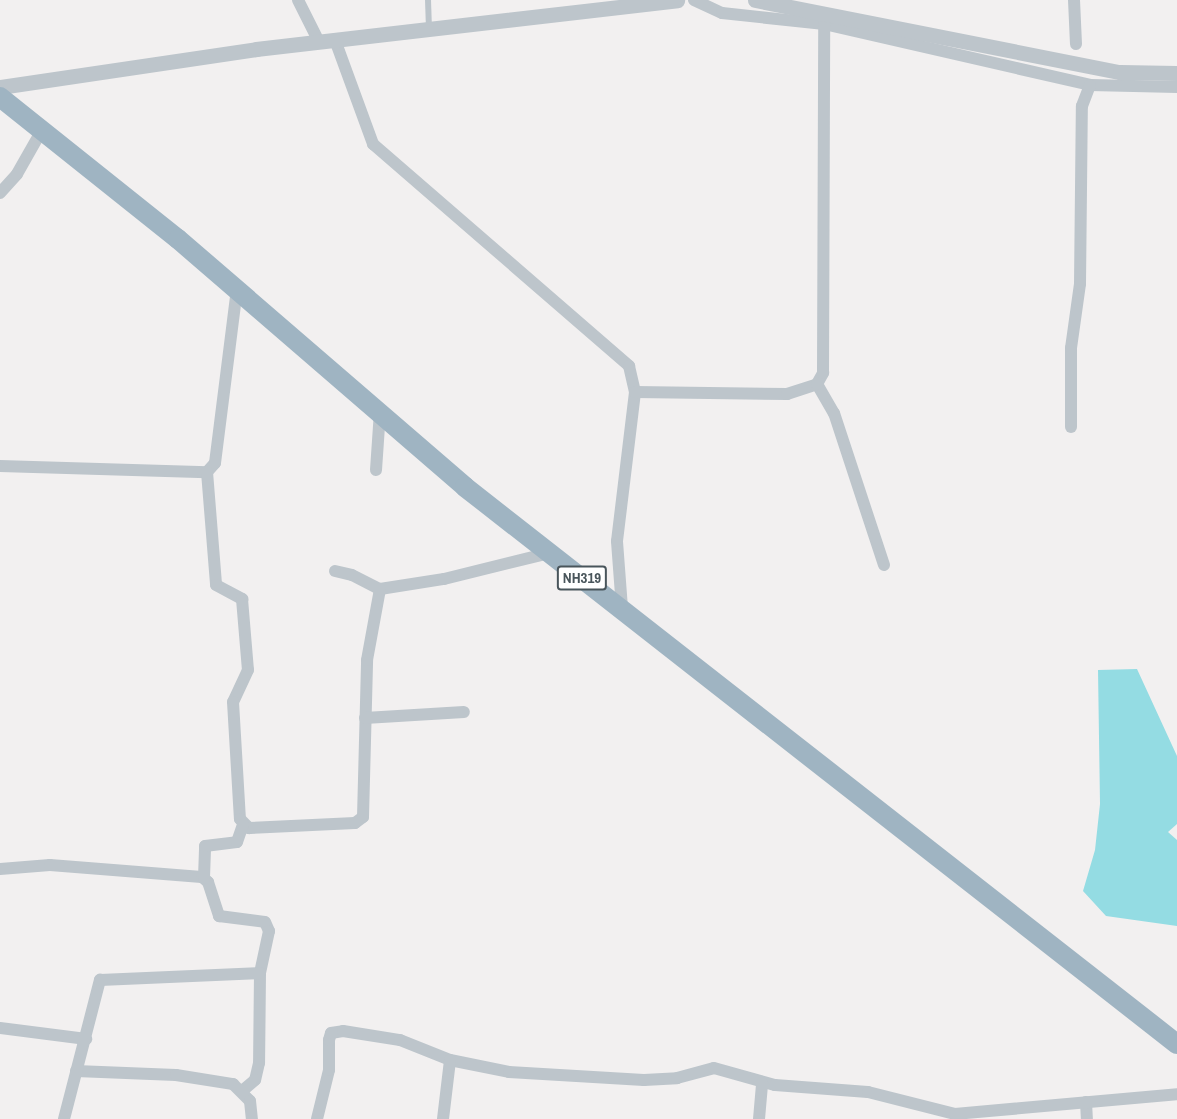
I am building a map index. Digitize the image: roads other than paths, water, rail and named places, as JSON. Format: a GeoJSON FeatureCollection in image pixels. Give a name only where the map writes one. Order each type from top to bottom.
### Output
{"type":"FeatureCollection","features":[{"type":"Feature","properties":{"kind":"highway","name":"NH319"},"geometry":{"type":"LineString","coordinates":[[0,97],[237,290],[465,487],[1177,1044]]}},
{"type":"Feature","properties":{"kind":"street"},"geometry":{"type":"LineString","coordinates":[[298,0],[327,41],[373,144],[629,366],[635,392],[617,541],[622,608]]}},
{"type":"Feature","properties":{"kind":"street"},"geometry":{"type":"LineString","coordinates":[[0,87],[327,41],[677,0]]}},
{"type":"Feature","properties":{"kind":"street"},"geometry":{"type":"LineString","coordinates":[[694,0],[722,13],[824,24],[1090,85],[1177,87]]}},
{"type":"Feature","properties":{"kind":"street"},"geometry":{"type":"LineString","coordinates":[[755,0],[1120,72],[1177,73]]}},
{"type":"Feature","properties":{"kind":"street"},"geometry":{"type":"LineString","coordinates":[[1074,0],[1076,44]]}},
{"type":"Feature","properties":{"kind":"street"},"geometry":{"type":"LineString","coordinates":[[635,392],[787,394],[817,384],[823,373],[824,24]]}},
{"type":"Feature","properties":{"kind":"street"},"geometry":{"type":"LineString","coordinates":[[1071,427],[1071,348],[1080,284],[1082,106],[1090,85]]}},
{"type":"Feature","properties":{"kind":"street"},"geometry":{"type":"LineString","coordinates":[[0,194],[17,174],[42,130]]}},
{"type":"Feature","properties":{"kind":"street"},"geometry":{"type":"LineString","coordinates":[[237,290],[215,462],[207,472],[216,585],[242,599],[248,670],[233,702],[243,825],[237,842],[205,846],[204,878],[219,916],[265,922],[268,926],[260,973],[259,1063],[255,1080],[243,1090]]}},
{"type":"Feature","properties":{"kind":"street"},"geometry":{"type":"LineString","coordinates":[[817,384],[834,413],[884,565]]}},
{"type":"Feature","properties":{"kind":"street"},"geometry":{"type":"LineString","coordinates":[[376,471],[380,412]]}},
{"type":"Feature","properties":{"kind":"street"},"geometry":{"type":"LineString","coordinates":[[0,466],[207,472]]}},
{"type":"Feature","properties":{"kind":"street"},"geometry":{"type":"LineString","coordinates":[[335,571],[352,575],[380,589],[444,579],[549,553]]}},
{"type":"Feature","properties":{"kind":"street"},"geometry":{"type":"LineString","coordinates":[[243,825],[249,828],[359,822],[363,817],[367,660],[380,589]]}},
{"type":"Feature","properties":{"kind":"street"},"geometry":{"type":"LineString","coordinates":[[365,718],[464,712]]}},
{"type":"Feature","properties":{"kind":"street"},"geometry":{"type":"LineString","coordinates":[[0,869],[50,865],[204,878]]}},
{"type":"Feature","properties":{"kind":"street"},"geometry":{"type":"LineString","coordinates":[[64,1119],[100,980],[260,973]]}},
{"type":"Feature","properties":{"kind":"street"},"geometry":{"type":"LineString","coordinates":[[0,1028],[86,1039]]}},
{"type":"Feature","properties":{"kind":"street"},"geometry":{"type":"LineString","coordinates":[[317,1119],[329,1070],[331,1033],[343,1031],[400,1040],[450,1060],[509,1072],[644,1080],[677,1078],[714,1068],[762,1083],[868,1092],[955,1114],[1177,1094]]}},
{"type":"Feature","properties":{"kind":"street"},"geometry":{"type":"LineString","coordinates":[[443,1119],[450,1060]]}},
{"type":"Feature","properties":{"kind":"street"},"geometry":{"type":"LineString","coordinates":[[76,1071],[176,1075],[233,1084],[243,1090],[250,1101],[255,1118]]}},
{"type":"Feature","properties":{"kind":"street"},"geometry":{"type":"LineString","coordinates":[[759,1119],[762,1083]]}},
{"type":"Feature","properties":{"kind":"street"},"geometry":{"type":"LineString","coordinates":[[1086,1102],[1087,1119]]}},
{"type":"Feature","properties":{"kind":"lane"},"geometry":{"type":"LineString","coordinates":[[428,0],[429,29]]}},
{"type":"Feature","properties":{"kind":"water"},"geometry":{"type":"Polygon","coordinates":[[[1137,669],[1177,756],[1177,824],[1168,832],[1177,840],[1177,926],[1106,916],[1083,891],[1095,850],[1100,804],[1098,670],[1137,669]]]}}]}
